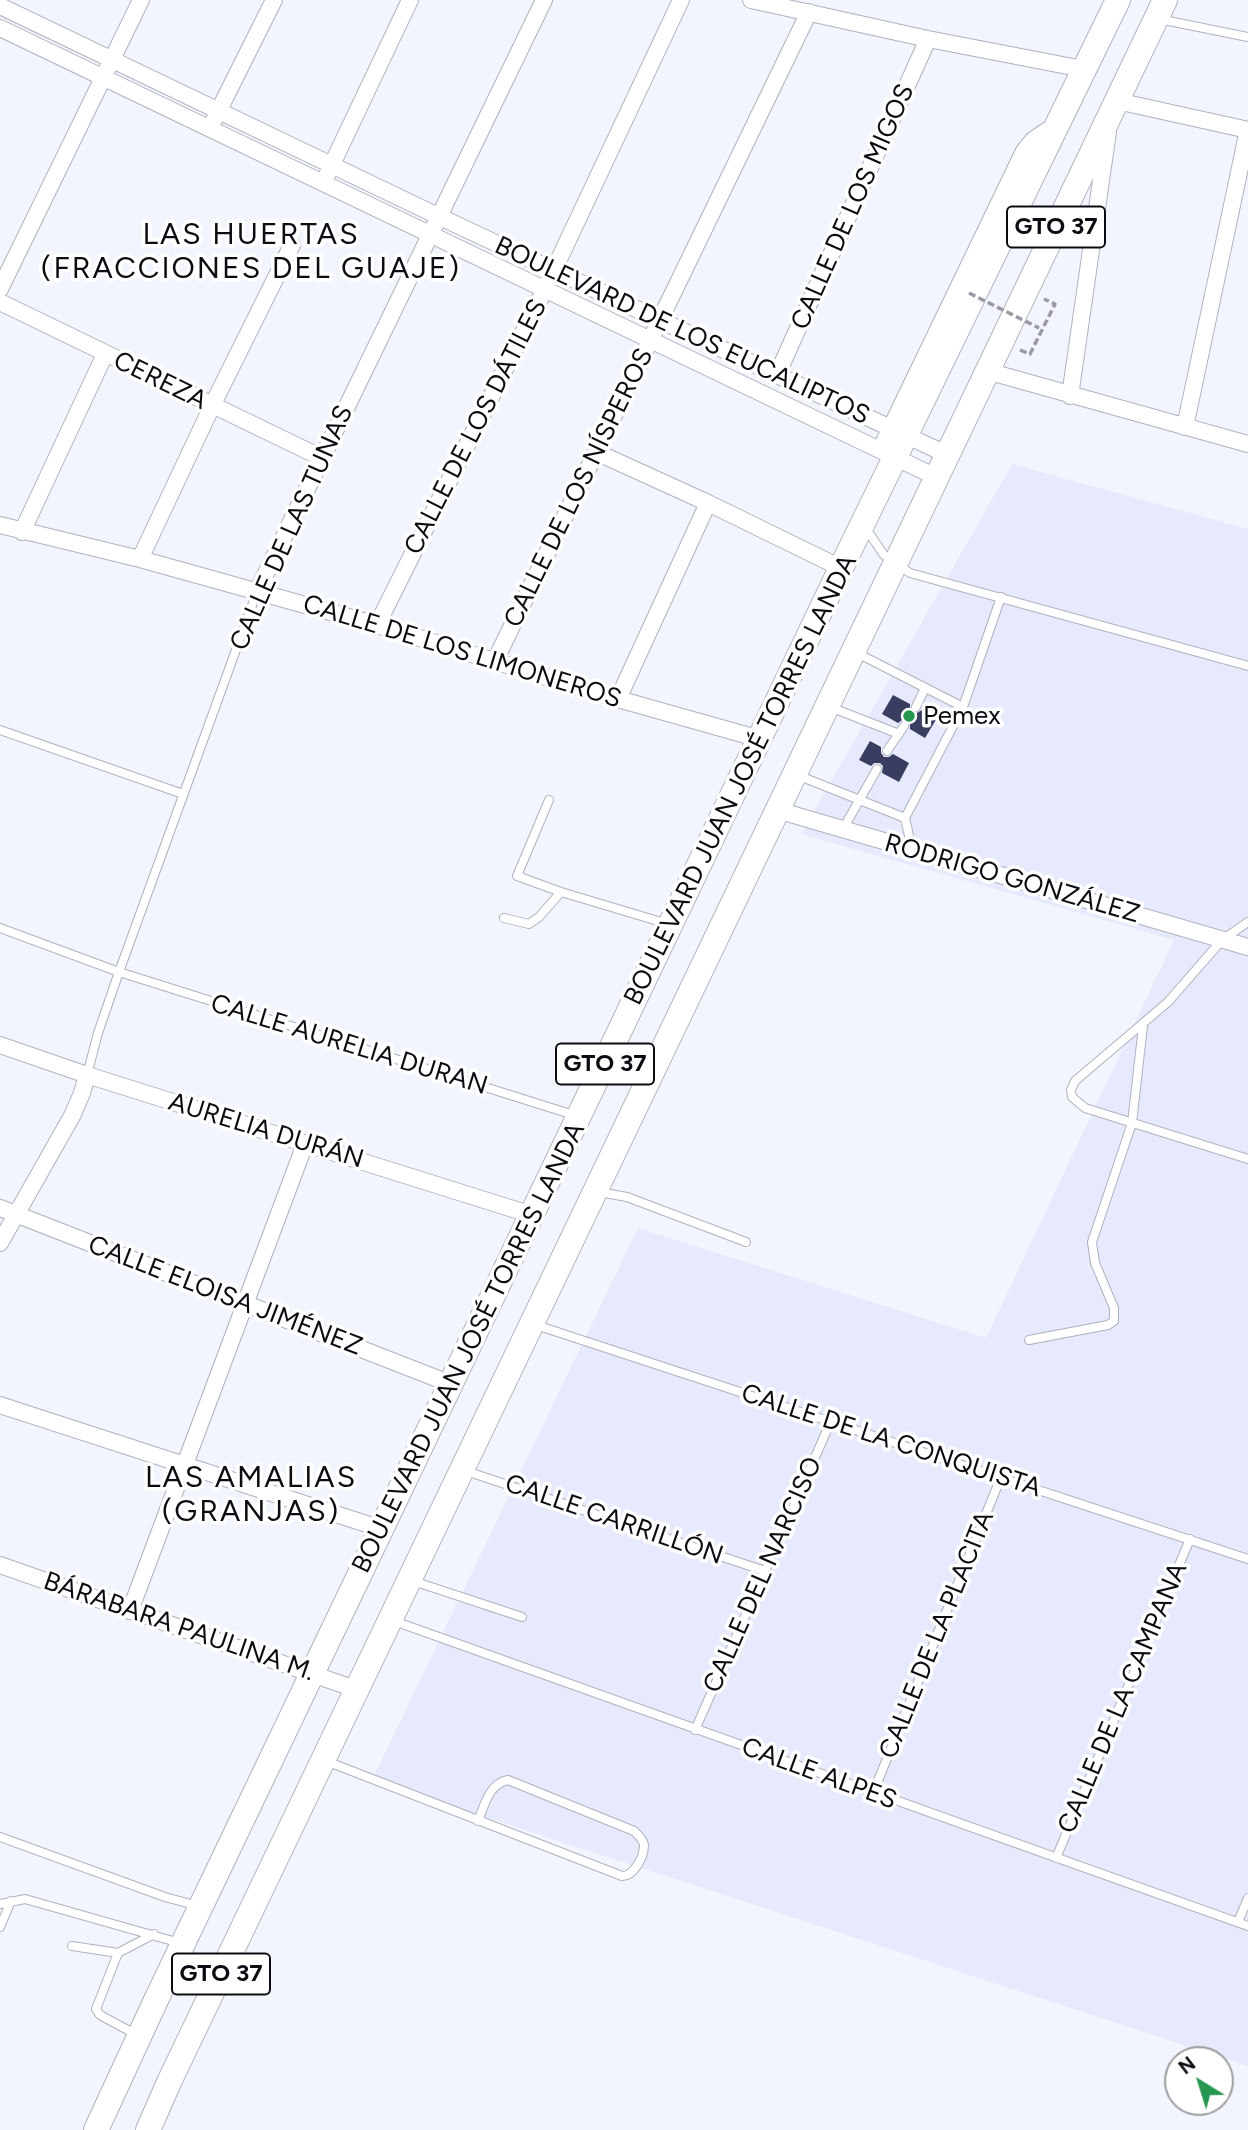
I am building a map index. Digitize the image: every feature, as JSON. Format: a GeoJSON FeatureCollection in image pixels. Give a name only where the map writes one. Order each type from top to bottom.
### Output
{"type":"FeatureCollection","features":[{"type":"Feature","properties":{"kind":"main road","name":"BOULEVARD JUAN JOSÉ TORRES LANDA"},"geometry":{"type":"LineString","coordinates":[[96,2130],[138,2036],[841,568],[864,525],[894,443],[1118,0]]}},
{"type":"Feature","properties":{"kind":"main road","name":"BOULEVARD JUAN JOSÉ TORRES LANDA"},"geometry":{"type":"LineString","coordinates":[[148,2130],[1160,9]]}},
{"type":"Feature","properties":{"kind":"street"},"geometry":{"type":"LineString","coordinates":[[0,289],[141,0]]}},
{"type":"Feature","properties":{"kind":"street"},"geometry":{"type":"LineString","coordinates":[[210,130],[274,0]]}},
{"type":"Feature","properties":{"kind":"street"},"geometry":{"type":"LineString","coordinates":[[322,184],[410,0]]}},
{"type":"Feature","properties":{"kind":"street","name":"CALLE DE LAS TUNAS"},"geometry":{"type":"LineString","coordinates":[[257,592],[544,0]]}},
{"type":"Feature","properties":{"kind":"street","name":"CALLE DE LOS DÁTILES"},"geometry":{"type":"LineString","coordinates":[[377,625],[545,289],[681,0]]}},
{"type":"Feature","properties":{"kind":"street"},"geometry":{"type":"LineString","coordinates":[[751,0],[928,39],[1083,69]]}},
{"type":"Feature","properties":{"kind":"street","name":"BOULEVARD DE LOS EUCALIPTOS"},"geometry":{"type":"LineString","coordinates":[[1,3],[331,165],[777,375],[894,443],[936,477]]}},
{"type":"Feature","properties":{"kind":"street","name":"CALLE DE LOS NÍSPEROS"},"geometry":{"type":"LineString","coordinates":[[495,661],[809,12]]}},
{"type":"Feature","properties":{"kind":"street","name":"BOULEVARD DE LOS EUCALIPTOS"},"geometry":{"type":"LineString","coordinates":[[0,28],[651,340],[894,443],[948,454]]}},
{"type":"Feature","properties":{"kind":"street","name":"CALLE DE LOS MIGOS"},"geometry":{"type":"LineString","coordinates":[[777,375],[928,39]]}},
{"type":"Feature","properties":{"kind":"street"},"geometry":{"type":"LineString","coordinates":[[1070,396],[1114,106],[1248,130],[1185,427]]}},
{"type":"Feature","properties":{"kind":"street"},"geometry":{"type":"LineString","coordinates":[[140,559],[292,246]]}},
{"type":"Feature","properties":{"kind":"street","name":"CEREZA"},"geometry":{"type":"LineString","coordinates":[[0,302],[322,458]]}},
{"type":"Feature","properties":{"kind":"street"},"geometry":{"type":"LineString","coordinates":[[22,532],[105,354]]}},
{"type":"Feature","properties":{"kind":"street"},"geometry":{"type":"LineString","coordinates":[[987,371],[1248,444]]}},
{"type":"Feature","properties":{"kind":"street"},"geometry":{"type":"LineString","coordinates":[[596,452],[841,568]]}},
{"type":"Feature","properties":{"kind":"street"},"geometry":{"type":"LineString","coordinates":[[618,699],[708,503]]}},
{"type":"Feature","properties":{"kind":"street","name":"CALLE DE LOS LIMONEROS"},"geometry":{"type":"LineString","coordinates":[[0,525],[140,559],[377,625],[618,699],[760,739]]}},
{"type":"Feature","properties":{"kind":"street","name":"RODRIGO GONZÁLEZ"},"geometry":{"type":"LineString","coordinates":[[777,810],[1248,947]]}},
{"type":"Feature","properties":{"kind":"street","name":"AURELIA DURÁN"},"geometry":{"type":"LineString","coordinates":[[0,1045],[87,1075],[533,1215]]}},
{"type":"Feature","properties":{"kind":"street"},"geometry":{"type":"LineString","coordinates":[[0,1242],[72,1116],[87,1075]]}},
{"type":"Feature","properties":{"kind":"street"},"geometry":{"type":"LineString","coordinates":[[130,1611],[305,1143]]}},
{"type":"Feature","properties":{"kind":"street","name":"CALLE ELOISA JIMÉNEZ"},"geometry":{"type":"LineString","coordinates":[[0,1208],[451,1384]]}},
{"type":"Feature","properties":{"kind":"street"},"geometry":{"type":"LineString","coordinates":[[0,1405],[382,1529]]}},
{"type":"Feature","properties":{"kind":"street","name":"BÁRABARA PAULINA M."},"geometry":{"type":"LineString","coordinates":[[0,1565],[358,1690]]}},
{"type":"Feature","properties":{"kind":"lane"},"geometry":{"type":"LineString","coordinates":[[1160,9],[1248,37]]}},
{"type":"Feature","properties":{"kind":"lane"},"geometry":{"type":"LineString","coordinates":[[864,525],[876,546],[894,564],[927,578],[1248,666]]}},
{"type":"Feature","properties":{"kind":"lane","name":"CALLE DE LAS TUNAS"},"geometry":{"type":"LineString","coordinates":[[87,1075],[118,972],[257,592]]}},
{"type":"Feature","properties":{"kind":"lane"},"geometry":{"type":"LineString","coordinates":[[912,849],[905,818],[963,707],[1001,597]]}},
{"type":"Feature","properties":{"kind":"lane"},"geometry":{"type":"LineString","coordinates":[[852,650],[963,707]]}},
{"type":"Feature","properties":{"kind":"lane"},"geometry":{"type":"LineString","coordinates":[[916,707],[925,688]]}},
{"type":"Feature","properties":{"kind":"lane"},"geometry":{"type":"LineString","coordinates":[[826,706],[898,734]]}},
{"type":"Feature","properties":{"kind":"lane"},"geometry":{"type":"LineString","coordinates":[[887,751],[904,726]]}},
{"type":"Feature","properties":{"kind":"lane"},"geometry":{"type":"LineString","coordinates":[[0,730],[183,794]]}},
{"type":"Feature","properties":{"kind":"lane"},"geometry":{"type":"LineString","coordinates":[[843,829],[877,769]]}},
{"type":"Feature","properties":{"kind":"lane"},"geometry":{"type":"LineString","coordinates":[[795,774],[905,818]]}},
{"type":"Feature","properties":{"kind":"lane"},"geometry":{"type":"LineString","coordinates":[[549,800],[517,876],[671,925]]}},
{"type":"Feature","properties":{"kind":"lane"},"geometry":{"type":"LineString","coordinates":[[504,918],[529,924],[539,917],[561,892]]}},
{"type":"Feature","properties":{"kind":"lane"},"geometry":{"type":"LineString","coordinates":[[1248,922],[1222,940],[1188,981],[1143,1026],[1075,1081],[1071,1090],[1072,1097],[1085,1108],[1248,1159]]}},
{"type":"Feature","properties":{"kind":"lane","name":"CALLE AURELIA DURAN"},"geometry":{"type":"LineString","coordinates":[[0,928],[118,972],[580,1117]]}},
{"type":"Feature","properties":{"kind":"lane"},"geometry":{"type":"LineString","coordinates":[[1029,1340],[1108,1325],[1114,1321],[1114,1308],[1095,1263],[1093,1242],[1132,1123],[1143,1026]]}},
{"type":"Feature","properties":{"kind":"lane"},"geometry":{"type":"LineString","coordinates":[[596,1191],[627,1197],[746,1242]]}},
{"type":"Feature","properties":{"kind":"lane","name":"CALLE DE LA CONQUISTA"},"geometry":{"type":"LineString","coordinates":[[533,1324],[1248,1559]]}},
{"type":"Feature","properties":{"kind":"lane","name":"CALLE DEL NARCISO"},"geometry":{"type":"LineString","coordinates":[[695,1730],[831,1420]]}},
{"type":"Feature","properties":{"kind":"lane","name":"CALLE CARRILLÓN"},"geometry":{"type":"LineString","coordinates":[[463,1470],[765,1571]]}},
{"type":"Feature","properties":{"kind":"lane","name":"CALLE DE LA PLACITA"},"geometry":{"type":"LineString","coordinates":[[873,1793],[1002,1477]]}},
{"type":"Feature","properties":{"kind":"lane","name":"CALLE DE LA CAMPANA"},"geometry":{"type":"LineString","coordinates":[[1056,1858],[1190,1539]]}},
{"type":"Feature","properties":{"kind":"lane"},"geometry":{"type":"LineString","coordinates":[[411,1580],[522,1617]]}},
{"type":"Feature","properties":{"kind":"lane","name":"CALLE ALPES"},"geometry":{"type":"LineString","coordinates":[[391,1620],[1248,1926]]}},
{"type":"Feature","properties":{"kind":"lane"},"geometry":{"type":"LineString","coordinates":[[324,1760],[478,1821],[626,1877],[633,1872],[643,1849],[642,1840],[634,1831],[508,1780],[499,1782],[492,1789],[478,1821]]}},
{"type":"Feature","properties":{"kind":"lane"},"geometry":{"type":"LineString","coordinates":[[0,1837],[164,1897],[200,1907]]}},
{"type":"Feature","properties":{"kind":"lane"},"geometry":{"type":"LineString","coordinates":[[1238,1922],[1248,1898]]}},
{"type":"Feature","properties":{"kind":"lane"},"geometry":{"type":"LineString","coordinates":[[0,1904],[25,1899],[183,1944]]}},
{"type":"Feature","properties":{"kind":"lane"},"geometry":{"type":"LineString","coordinates":[[0,1927],[11,1901]]}},
{"type":"Feature","properties":{"kind":"lane"},"geometry":{"type":"LineString","coordinates":[[72,1946],[118,1953],[154,1934]]}},
{"type":"Feature","properties":{"kind":"lane"},"geometry":{"type":"LineString","coordinates":[[118,1953],[96,2009],[97,2013],[138,2036]]}},
{"type":"Feature","properties":{"kind":"path"},"geometry":{"type":"LineString","coordinates":[[969,293],[1040,329]]}},
{"type":"Feature","properties":{"kind":"path"},"geometry":{"type":"LineString","coordinates":[[1030,354],[1040,329],[1055,304]]}},
{"type":"Feature","properties":{"kind":"shaded area"},"geometry":{"type":"Polygon","coordinates":[[[1012,464],[1248,529],[1248,2066],[1234,2061],[1234,2046],[1187,2046],[372,1780],[638,1228],[986,1338],[1174,940],[801,834],[1012,464]]]}},
{"type":"Feature","properties":{"kind":"building","name":"Pemex"},"geometry":{"type":"Polygon","coordinates":[[[893,695],[910,704],[913,713],[922,710],[937,718],[925,738],[910,729],[907,720],[898,723],[882,714],[893,695]]]}},
{"type":"Feature","properties":{"kind":"building","name":"Pemex"},"geometry":{"type":"Polygon","coordinates":[[[870,741],[881,747],[884,757],[893,754],[909,763],[899,782],[882,773],[883,766],[880,763],[871,766],[859,760],[870,741]]]}},
{"type":"Feature","properties":{"kind":"place","name":"Pemex"},"geometry":{"type":"Point","coordinates":[909,716]}},
{"type":"Feature","properties":{"kind":"district","name":"LAS HUERTAS (FRACCIONES DEL GUAJE)"},"geometry":{"type":"Point","coordinates":[251,252]}},
{"type":"Feature","properties":{"kind":"district","name":"LAS AMALIAS (GRANJAS)"},"geometry":{"type":"Point","coordinates":[251,1495]}}]}
